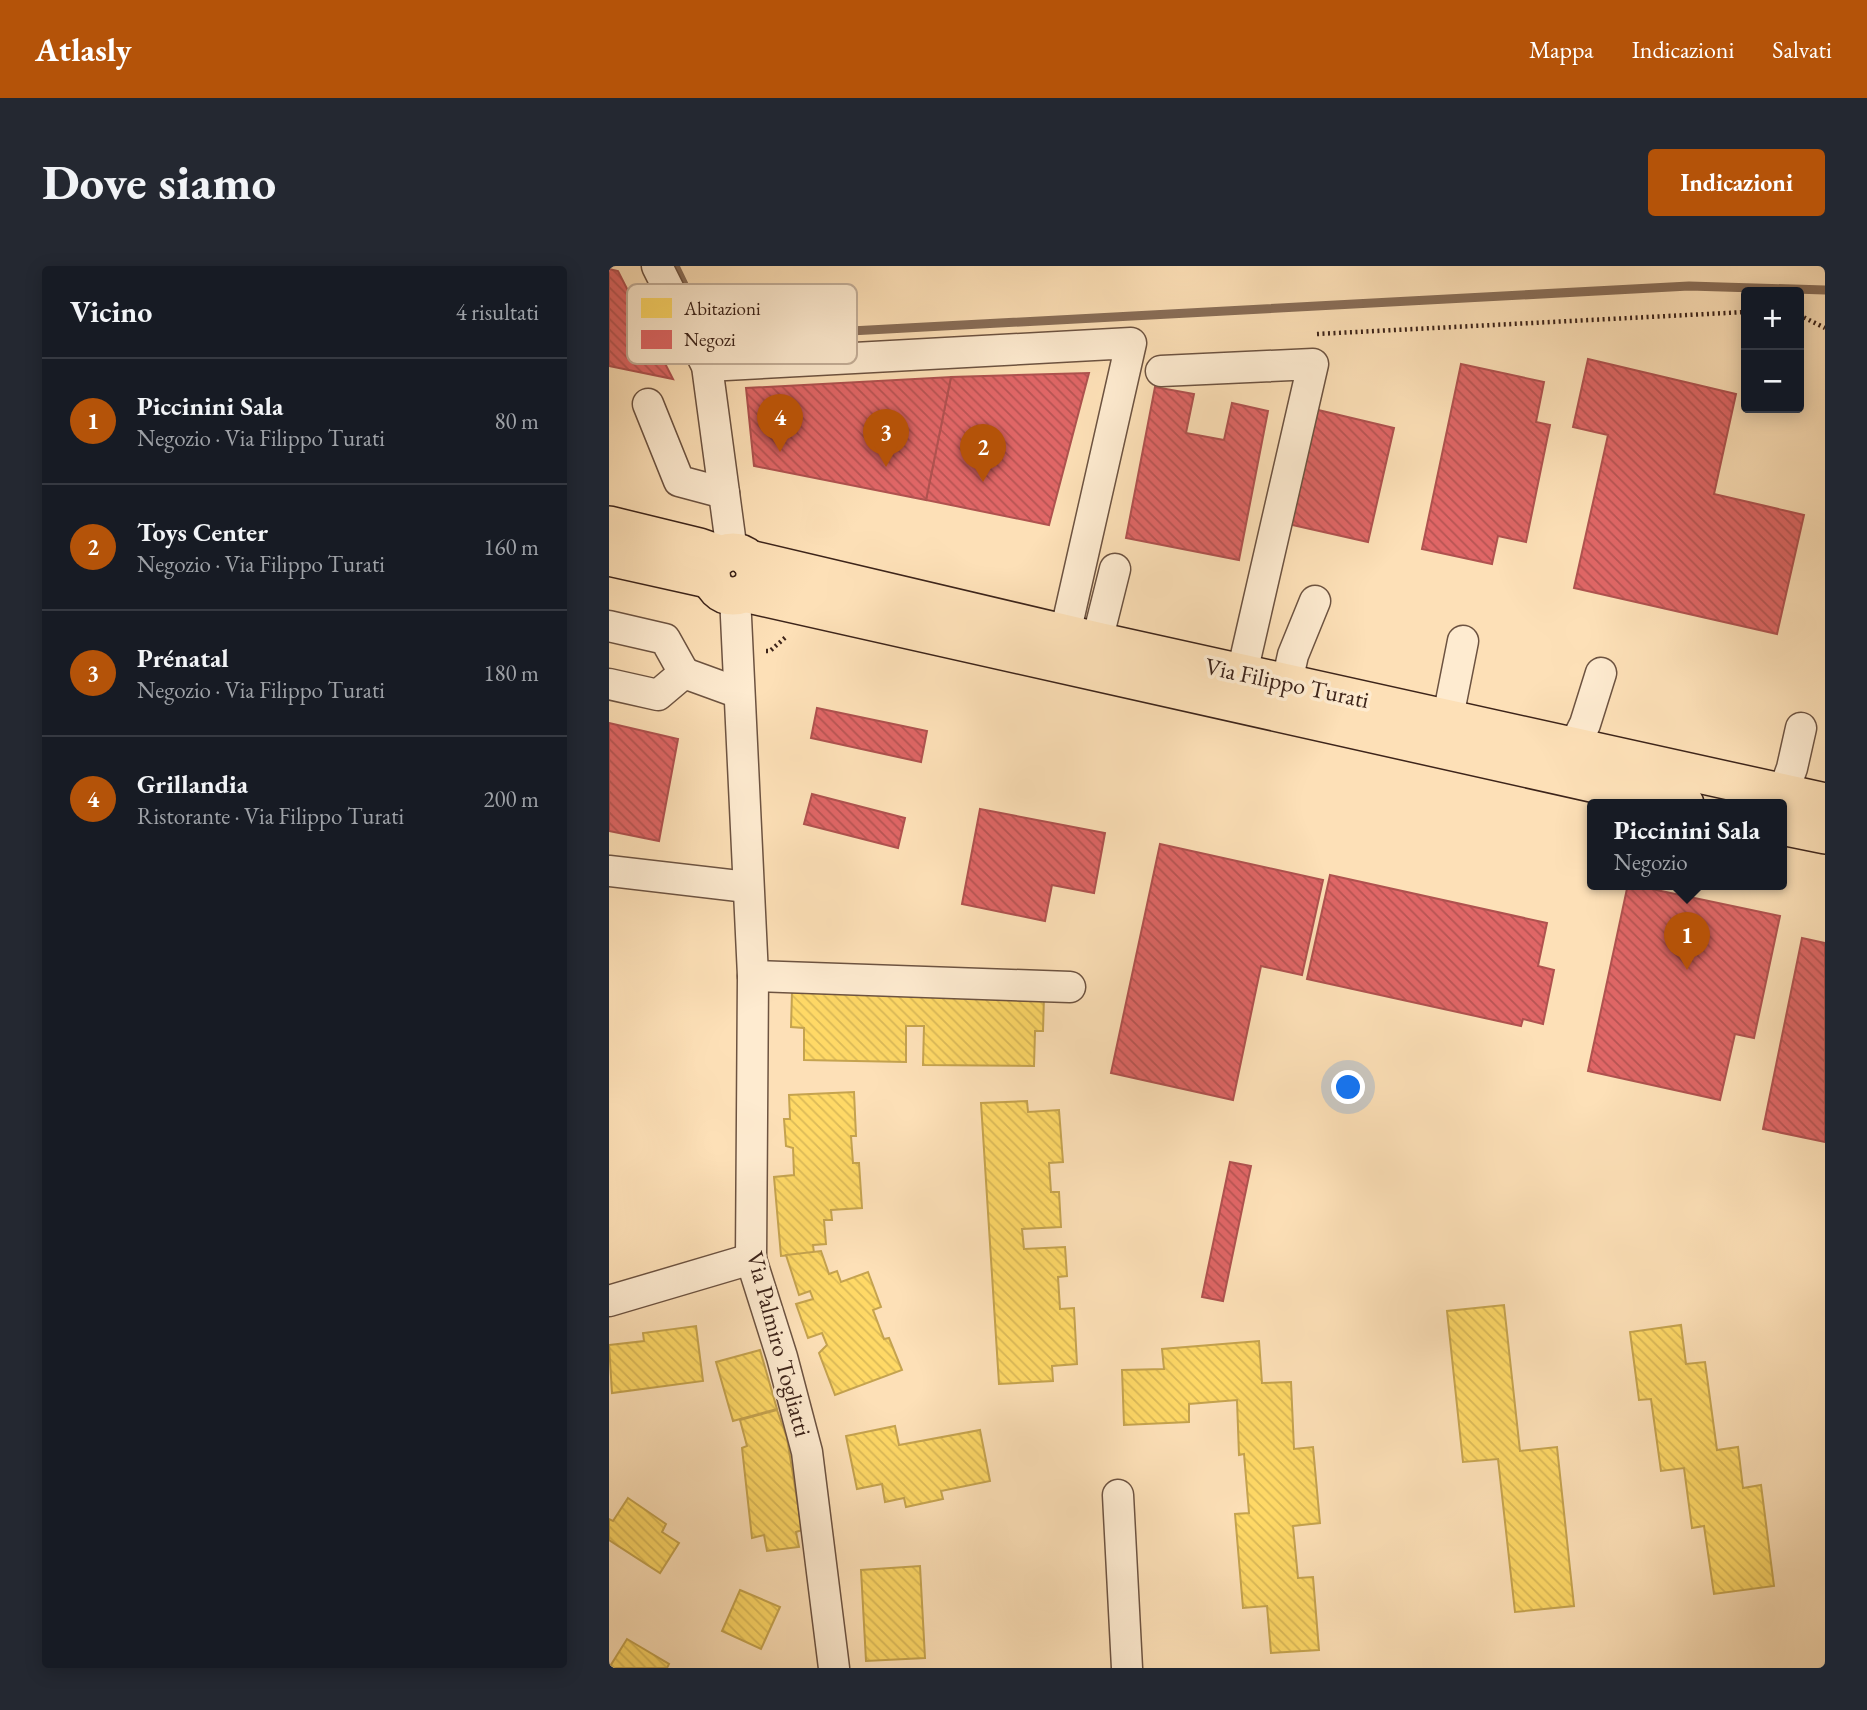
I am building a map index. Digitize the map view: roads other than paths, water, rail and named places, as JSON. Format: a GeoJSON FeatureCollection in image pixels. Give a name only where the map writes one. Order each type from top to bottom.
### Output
{"type":"FeatureCollection","features":[{"type":"Feature","properties":{"kind":"main road","name":"Via Filippo Turati"},"geometry":{"type":"LineString","coordinates":[[609,525],[699,547],[732,572],[1664,799]]}},
{"type":"Feature","properties":{"kind":"main road","name":"Via Filippo Turati"},"geometry":{"type":"LineString","coordinates":[[609,557],[732,572],[1081,637],[1574,746],[1749,799]]}},
{"type":"Feature","properties":{"kind":"main road","name":"Via Filippo Turati"},"geometry":{"type":"LineString","coordinates":[[1787,808],[1825,802]]}},
{"type":"Feature","properties":{"kind":"main road","name":"Via Filippo Turati"},"geometry":{"type":"LineString","coordinates":[[1787,812],[1825,835]]}},
{"type":"Feature","properties":{"kind":"street","name":"Via Palmiro Togliatti"},"geometry":{"type":"LineString","coordinates":[[657,266],[666,284]]}},
{"type":"Feature","properties":{"kind":"street"},"geometry":{"type":"LineString","coordinates":[[857,358],[1131,343],[1081,637]]}},
{"type":"Feature","properties":{"kind":"street"},"geometry":{"type":"LineString","coordinates":[[707,366],[744,364]]}},
{"type":"Feature","properties":{"kind":"street"},"geometry":{"type":"LineString","coordinates":[[1161,371],[1313,364],[1242,673]]}},
{"type":"Feature","properties":{"kind":"street","name":"Via Palmiro Togliatti"},"geometry":{"type":"LineString","coordinates":[[707,366],[724,493],[739,654],[747,887],[753,976],[751,1259],[782,1357],[807,1452],[834,1668]]}},
{"type":"Feature","properties":{"kind":"street"},"geometry":{"type":"LineString","coordinates":[[649,404],[679,481],[724,493]]}},
{"type":"Feature","properties":{"kind":"street"},"geometry":{"type":"LineString","coordinates":[[1081,637],[1115,569]]}},
{"type":"Feature","properties":{"kind":"street"},"geometry":{"type":"LineString","coordinates":[[1287,682],[1293,655],[1315,601]]}},
{"type":"Feature","properties":{"kind":"street"},"geometry":{"type":"LineString","coordinates":[[609,626],[665,639],[684,673],[739,693]]}},
{"type":"Feature","properties":{"kind":"street"},"geometry":{"type":"LineString","coordinates":[[1448,717],[1463,641]]}},
{"type":"Feature","properties":{"kind":"street"},"geometry":{"type":"LineString","coordinates":[[609,684],[658,695],[684,673]]}},
{"type":"Feature","properties":{"kind":"street"},"geometry":{"type":"LineString","coordinates":[[1574,746],[1601,673]]}},
{"type":"Feature","properties":{"kind":"street"},"geometry":{"type":"LineString","coordinates":[[1784,799],[1801,728]]}},
{"type":"Feature","properties":{"kind":"street"},"geometry":{"type":"LineString","coordinates":[[609,871],[747,887]]}},
{"type":"Feature","properties":{"kind":"street"},"geometry":{"type":"LineString","coordinates":[[753,976],[1070,987]]}},
{"type":"Feature","properties":{"kind":"street"},"geometry":{"type":"LineString","coordinates":[[609,1301],[751,1259]]}},
{"type":"Feature","properties":{"kind":"street"},"geometry":{"type":"LineString","coordinates":[[1118,1495],[1127,1668]]}},
{"type":"Feature","properties":{"kind":"waterway"},"geometry":{"type":"LineString","coordinates":[[675,266],[684,284]]}},
{"type":"Feature","properties":{"kind":"waterway"},"geometry":{"type":"LineString","coordinates":[[857,331],[1689,286],[1825,290]]}},
{"type":"Feature","properties":{"kind":"place","name":"Grillandia"},"geometry":{"type":"Point","coordinates":[780,452]}},
{"type":"Feature","properties":{"kind":"place","name":"Prénatal"},"geometry":{"type":"Point","coordinates":[886,467]}},
{"type":"Feature","properties":{"kind":"place","name":"Toys Center"},"geometry":{"type":"Point","coordinates":[983,482]}},
{"type":"Feature","properties":{"kind":"place","name":"Piccinini Sala"},"geometry":{"type":"Point","coordinates":[1687,970]}}]}
